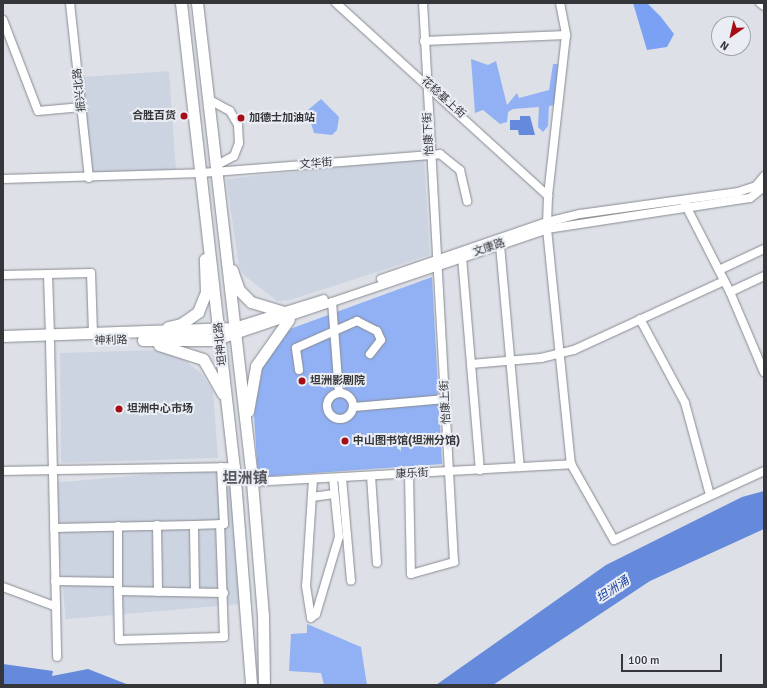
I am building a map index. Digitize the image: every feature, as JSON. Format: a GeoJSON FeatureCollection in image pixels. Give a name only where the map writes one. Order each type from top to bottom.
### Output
{"type":"FeatureCollection","features":[{"type":"Feature","properties":{"kind":"main road","name":"坦神北路"},"geometry":{"type":"LineString","coordinates":[[181,3],[228,403],[251,685]]}},
{"type":"Feature","properties":{"kind":"main road","name":"坦神北路"},"geometry":{"type":"LineString","coordinates":[[197,3],[252,482],[263,616],[264,685]]}},
{"type":"Feature","properties":{"kind":"main road"},"geometry":{"type":"LineString","coordinates":[[139,337],[181,324],[198,312],[206,292],[209,237]]}},
{"type":"Feature","properties":{"kind":"main road"},"geometry":{"type":"LineString","coordinates":[[225,248],[239,290],[251,302],[288,316],[256,366],[246,428]]}},
{"type":"Feature","properties":{"kind":"main road"},"geometry":{"type":"LineString","coordinates":[[3,336],[50,339],[93,334],[139,337],[220,328],[234,332]]}},
{"type":"Feature","properties":{"kind":"main road"},"geometry":{"type":"LineString","coordinates":[[139,337],[181,350],[203,359],[228,403]]}},
{"type":"Feature","properties":{"kind":"main road","name":"神利路"},"geometry":{"type":"LineString","coordinates":[[3,344],[50,339],[139,337],[220,340]]}},
{"type":"Feature","properties":{"kind":"street","name":"振兴北路"},"geometry":{"type":"LineString","coordinates":[[70,3],[89,178]]}},
{"type":"Feature","properties":{"kind":"street","name":"花稔基上街"},"geometry":{"type":"LineString","coordinates":[[336,3],[426,83],[548,196]]}},
{"type":"Feature","properties":{"kind":"street","name":"怡康下街"},"geometry":{"type":"LineString","coordinates":[[423,3],[436,262]]}},
{"type":"Feature","properties":{"kind":"street"},"geometry":{"type":"LineString","coordinates":[[560,3],[566,35],[548,196],[547,226],[558,353],[571,464],[614,540],[710,494],[764,471]]}},
{"type":"Feature","properties":{"kind":"street"},"geometry":{"type":"LineString","coordinates":[[760,3],[764,6]]}},
{"type":"Feature","properties":{"kind":"street"},"geometry":{"type":"LineString","coordinates":[[3,20],[38,111],[82,107]]}},
{"type":"Feature","properties":{"kind":"street"},"geometry":{"type":"LineString","coordinates":[[424,41],[566,35]]}},
{"type":"Feature","properties":{"kind":"street"},"geometry":{"type":"LineString","coordinates":[[208,99],[230,111],[238,130],[238,149],[234,156],[216,169]]}},
{"type":"Feature","properties":{"kind":"street","name":"文华街"},"geometry":{"type":"LineString","coordinates":[[3,179],[201,174],[216,169],[430,155],[447,156],[460,170],[467,201]]}},
{"type":"Feature","properties":{"kind":"street"},"geometry":{"type":"LineString","coordinates":[[220,340],[234,332],[288,316],[436,262],[580,214],[738,192],[756,186],[764,176]]}},
{"type":"Feature","properties":{"kind":"street","name":"文康路"},"geometry":{"type":"LineString","coordinates":[[288,316],[332,302],[436,262],[462,257],[500,245],[547,226],[750,198],[764,187]]}},
{"type":"Feature","properties":{"kind":"street"},"geometry":{"type":"LineString","coordinates":[[679,200],[688,207],[720,270],[764,372]]}},
{"type":"Feature","properties":{"kind":"street"},"geometry":{"type":"LineString","coordinates":[[500,245],[520,467]]}},
{"type":"Feature","properties":{"kind":"street"},"geometry":{"type":"LineString","coordinates":[[720,270],[764,249]]}},
{"type":"Feature","properties":{"kind":"street"},"geometry":{"type":"LineString","coordinates":[[462,257],[480,470]]}},
{"type":"Feature","properties":{"kind":"street","name":"怡康上街"},"geometry":{"type":"LineString","coordinates":[[410,474],[411,574],[454,562],[446,399],[436,262]]}},
{"type":"Feature","properties":{"kind":"street"},"geometry":{"type":"LineString","coordinates":[[3,275],[91,273],[93,334]]}},
{"type":"Feature","properties":{"kind":"street"},"geometry":{"type":"LineString","coordinates":[[48,274],[53,470],[54,606],[57,657]]}},
{"type":"Feature","properties":{"kind":"street"},"geometry":{"type":"LineString","coordinates":[[730,292],[764,276]]}},
{"type":"Feature","properties":{"kind":"street"},"geometry":{"type":"LineString","coordinates":[[471,364],[558,353],[640,319],[724,281]]}},
{"type":"Feature","properties":{"kind":"street"},"geometry":{"type":"LineString","coordinates":[[332,302],[339,393]]}},
{"type":"Feature","properties":{"kind":"street"},"geometry":{"type":"LineString","coordinates":[[640,319],[685,404],[710,494]]}},
{"type":"Feature","properties":{"kind":"street"},"geometry":{"type":"LineString","coordinates":[[299,370],[296,348],[334,328],[357,321],[370,324],[381,340],[370,354]]}},
{"type":"Feature","properties":{"kind":"street"},"geometry":{"type":"LineString","coordinates":[[339,393],[345,395],[354,407]]}},
{"type":"Feature","properties":{"kind":"street"},"geometry":{"type":"LineString","coordinates":[[339,393],[326,404],[329,414],[344,419],[354,407],[446,399]]}},
{"type":"Feature","properties":{"kind":"street","name":"康乐街"},"geometry":{"type":"LineString","coordinates":[[252,482],[571,464]]}},
{"type":"Feature","properties":{"kind":"street"},"geometry":{"type":"LineString","coordinates":[[54,528],[224,524],[221,467]]}},
{"type":"Feature","properties":{"kind":"street"},"geometry":{"type":"LineString","coordinates":[[3,471],[234,467]]}},
{"type":"Feature","properties":{"kind":"street"},"geometry":{"type":"LineString","coordinates":[[371,476],[377,563]]}},
{"type":"Feature","properties":{"kind":"street"},"geometry":{"type":"LineString","coordinates":[[313,479],[306,586],[311,618],[316,614],[339,536],[332,478]]}},
{"type":"Feature","properties":{"kind":"street"},"geometry":{"type":"LineString","coordinates":[[342,478],[350,581]]}},
{"type":"Feature","properties":{"kind":"street"},"geometry":{"type":"LineString","coordinates":[[312,496],[334,494]]}},
{"type":"Feature","properties":{"kind":"street"},"geometry":{"type":"LineString","coordinates":[[118,526],[119,640],[224,637],[224,593],[220,524]]}},
{"type":"Feature","properties":{"kind":"street"},"geometry":{"type":"LineString","coordinates":[[158,525],[158,592]]}},
{"type":"Feature","properties":{"kind":"street"},"geometry":{"type":"LineString","coordinates":[[194,525],[195,592]]}},
{"type":"Feature","properties":{"kind":"street"},"geometry":{"type":"LineString","coordinates":[[55,581],[118,582]]}},
{"type":"Feature","properties":{"kind":"street"},"geometry":{"type":"LineString","coordinates":[[3,586],[54,606]]}},
{"type":"Feature","properties":{"kind":"street"},"geometry":{"type":"LineString","coordinates":[[118,591],[224,593]]}},
{"type":"Feature","properties":{"kind":"shaded area"},"geometry":{"type":"Polygon","coordinates":[[[633,3],[647,3],[661,17],[674,34],[667,47],[647,50],[633,3]]]}},
{"type":"Feature","properties":{"kind":"shaded area"},"geometry":{"type":"Polygon","coordinates":[[[471,59],[488,65],[496,61],[507,105],[517,93],[519,98],[549,90],[553,64],[558,64],[557,99],[555,105],[549,106],[548,126],[543,132],[538,127],[539,107],[513,109],[508,112],[507,122],[500,124],[483,110],[475,113],[471,59]]]}},
{"type":"Feature","properties":{"kind":"shaded area"},"geometry":{"type":"Polygon","coordinates":[[[169,71],[176,174],[86,180],[79,77],[169,71]]]}},
{"type":"Feature","properties":{"kind":"shaded area"},"geometry":{"type":"Polygon","coordinates":[[[321,99],[339,117],[337,130],[332,135],[314,133],[308,110],[321,99]]]}},
{"type":"Feature","properties":{"kind":"shaded area"},"geometry":{"type":"Polygon","coordinates":[[[424,158],[430,255],[290,300],[277,301],[245,276],[239,266],[226,179],[424,158]]]}},
{"type":"Feature","properties":{"kind":"shaded area"},"geometry":{"type":"Polygon","coordinates":[[[432,277],[442,464],[258,477],[254,415],[263,365],[275,346],[290,329],[432,277]]]}},
{"type":"Feature","properties":{"kind":"shaded area"},"geometry":{"type":"Polygon","coordinates":[[[157,350],[183,359],[201,373],[213,391],[218,458],[61,463],[60,353],[157,350]]]}},
{"type":"Feature","properties":{"kind":"shaded area"},"geometry":{"type":"Polygon","coordinates":[[[234,467],[246,603],[66,619],[54,483],[234,467]]]}},
{"type":"Feature","properties":{"kind":"shaded area"},"geometry":{"type":"Polygon","coordinates":[[[307,624],[361,647],[367,685],[324,685],[321,673],[289,671],[291,634],[307,633],[307,624]]]}},
{"type":"Feature","properties":{"kind":"water"},"geometry":{"type":"Polygon","coordinates":[[[520,116],[530,116],[535,135],[519,135],[518,130],[510,130],[510,120],[520,120],[520,116]]]}},
{"type":"Feature","properties":{"kind":"water","name":"坦洲涌"},"geometry":{"type":"Polygon","coordinates":[[[764,491],[764,529],[650,581],[493,685],[436,685],[606,565],[742,497],[764,491]]]}},
{"type":"Feature","properties":{"kind":"water"},"geometry":{"type":"Polygon","coordinates":[[[3,664],[53,671],[52,676],[88,669],[129,685],[3,685],[3,664]]]}},
{"type":"Feature","properties":{"kind":"place","name":"合胜百货"},"geometry":{"type":"Point","coordinates":[184,116]}},
{"type":"Feature","properties":{"kind":"place","name":"加德士加油站"},"geometry":{"type":"Point","coordinates":[241,118]}},
{"type":"Feature","properties":{"kind":"place","name":"坦洲影剧院"},"geometry":{"type":"Point","coordinates":[302,381]}},
{"type":"Feature","properties":{"kind":"place","name":"坦洲中心市场"},"geometry":{"type":"Point","coordinates":[119,409]}},
{"type":"Feature","properties":{"kind":"place","name":"中山图书馆(坦洲分馆)"},"geometry":{"type":"Point","coordinates":[345,441]}},
{"type":"Feature","properties":{"kind":"district","name":"坦洲镇"},"geometry":{"type":"Point","coordinates":[245,479]}}]}
